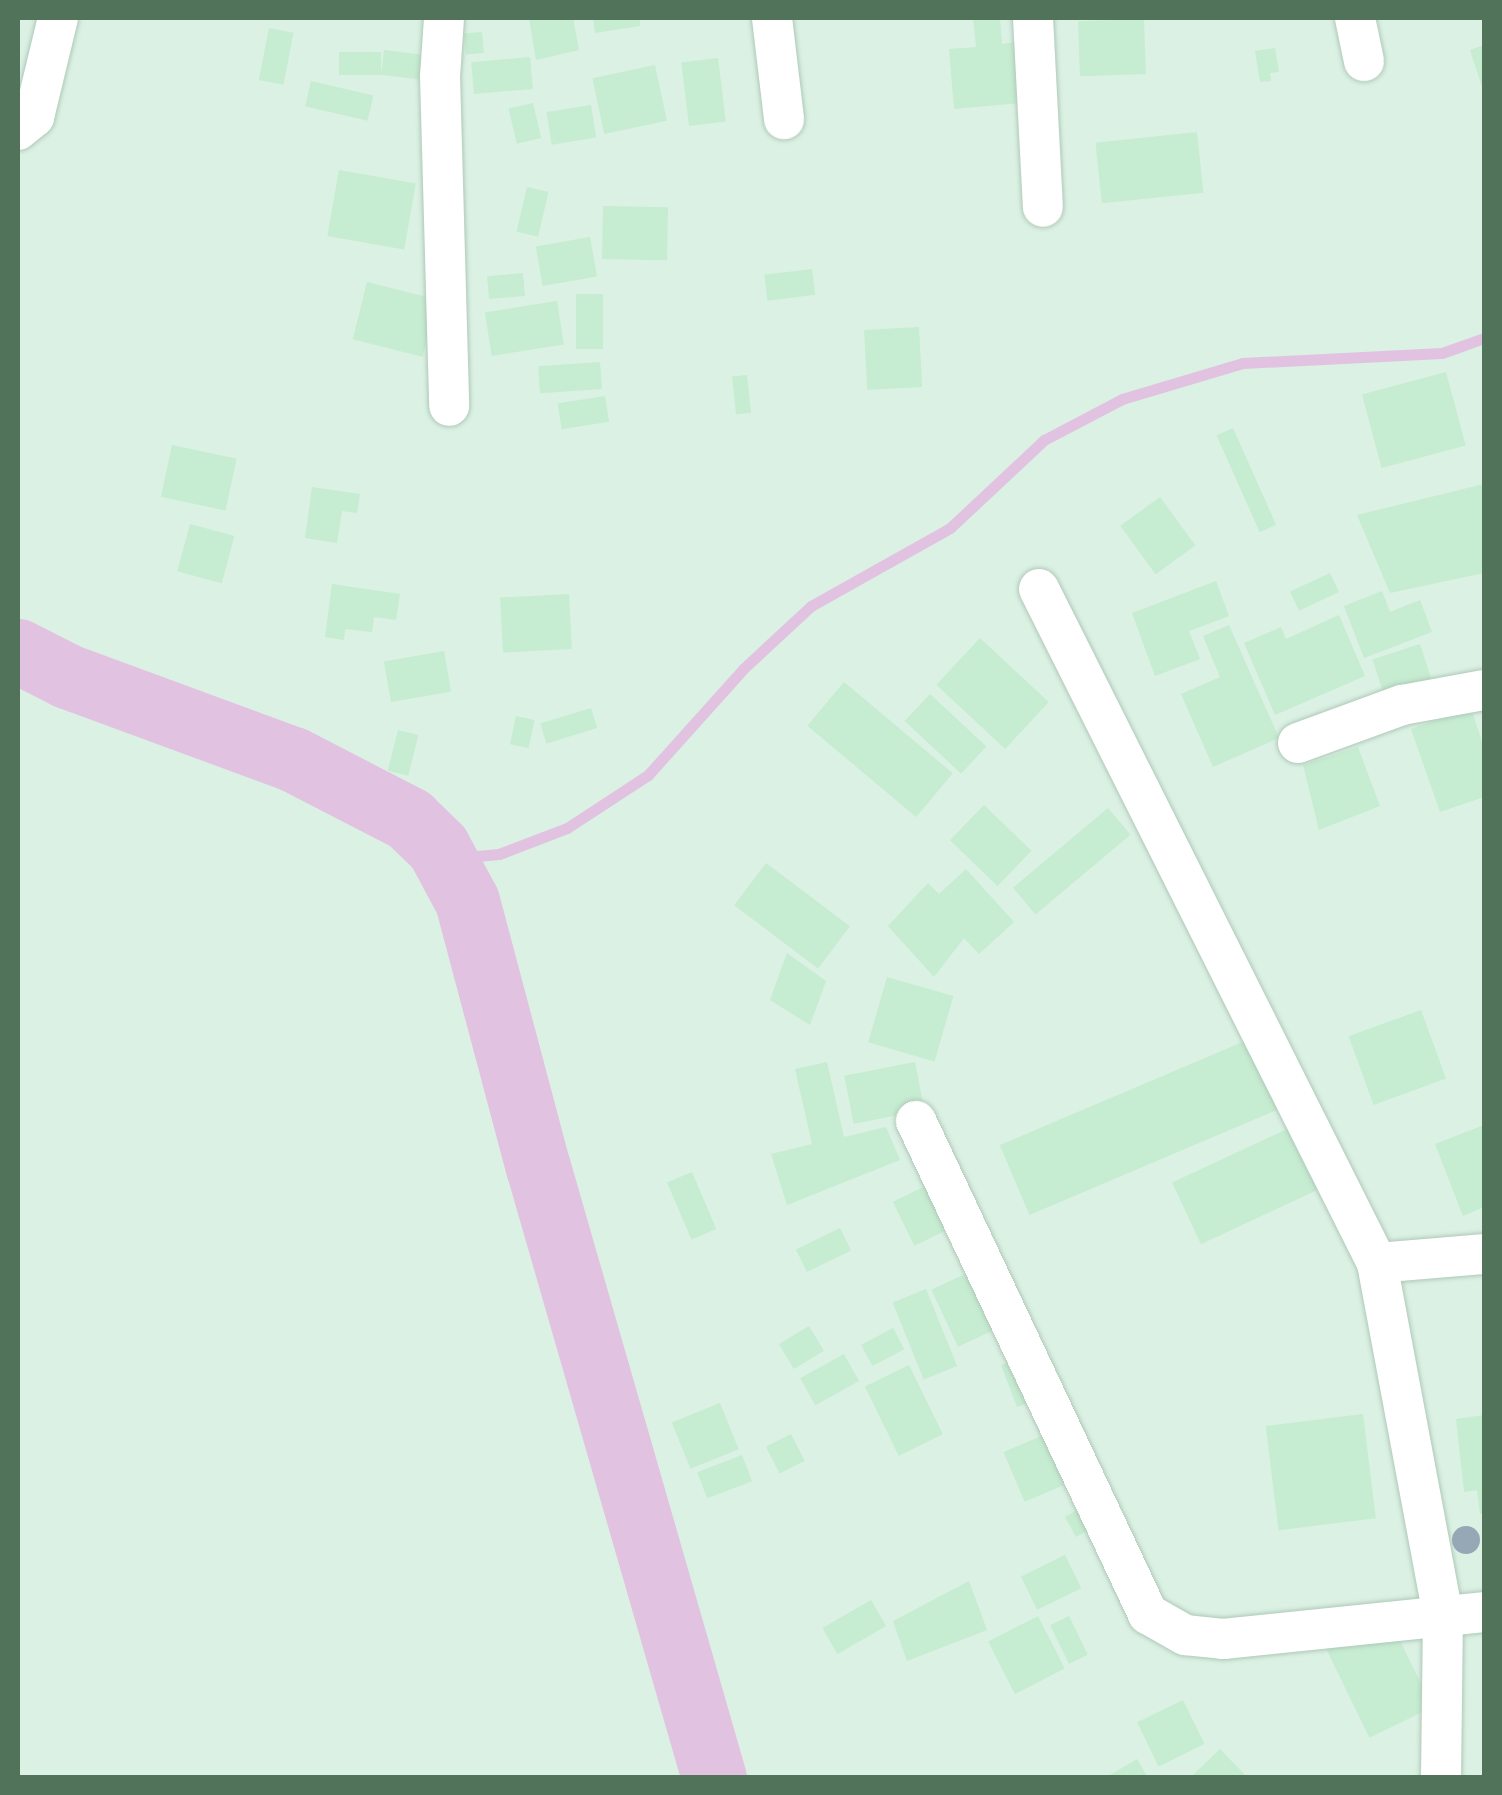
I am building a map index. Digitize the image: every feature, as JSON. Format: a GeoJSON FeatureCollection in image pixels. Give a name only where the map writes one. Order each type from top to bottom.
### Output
{"type":"FeatureCollection","features":[{"type":"Feature","properties":{"kind":"street"},"geometry":{"type":"LineString","coordinates":[[18,130],[34,117],[58,18]]}},
{"type":"Feature","properties":{"kind":"street"},"geometry":{"type":"LineString","coordinates":[[444,18],[440,76],[449,406]]}},
{"type":"Feature","properties":{"kind":"street"},"geometry":{"type":"LineString","coordinates":[[772,18],[784,119]]}},
{"type":"Feature","properties":{"kind":"street"},"geometry":{"type":"LineString","coordinates":[[1033,18],[1043,207]]}},
{"type":"Feature","properties":{"kind":"street"},"geometry":{"type":"LineString","coordinates":[[1355,18],[1364,61]]}},
{"type":"Feature","properties":{"kind":"street"},"geometry":{"type":"LineString","coordinates":[[1040,589],[1377,1263],[1444,1615],[1441,1778]]}},
{"type":"Feature","properties":{"kind":"street"},"geometry":{"type":"LineString","coordinates":[[1298,742],[1402,705],[1484,690]]}},
{"type":"Feature","properties":{"kind":"street"},"geometry":{"type":"LineString","coordinates":[[916,1121],[1148,1614],[1184,1635],[1223,1639],[1484,1612]]}},
{"type":"Feature","properties":{"kind":"street"},"geometry":{"type":"LineString","coordinates":[[1377,1263],[1484,1254]]}},
{"type":"Feature","properties":{"kind":"shaded area"},"geometry":{"type":"Polygon","coordinates":[[[18,18],[1484,18],[1484,1777],[18,1777],[18,18]]]}},
{"type":"Feature","properties":{"kind":"building"},"geometry":{"type":"Polygon","coordinates":[[[529,18],[573,18],[579,50],[536,60],[529,18]]]}},
{"type":"Feature","properties":{"kind":"building"},"geometry":{"type":"Polygon","coordinates":[[[593,18],[640,18],[640,26],[595,33],[593,18]]]}},
{"type":"Feature","properties":{"kind":"building"},"geometry":{"type":"Polygon","coordinates":[[[973,18],[1000,18],[1002,44],[1016,42],[1021,103],[954,109],[949,49],[976,47],[973,18]]]}},
{"type":"Feature","properties":{"kind":"building"},"geometry":{"type":"Polygon","coordinates":[[[1144,19],[1146,74],[1080,76],[1078,21],[1144,19]]]}},
{"type":"Feature","properties":{"kind":"building"},"geometry":{"type":"Polygon","coordinates":[[[269,28],[294,33],[283,85],[259,80],[269,28]]]}},
{"type":"Feature","properties":{"kind":"building"},"geometry":{"type":"Polygon","coordinates":[[[482,32],[484,53],[466,54],[464,34],[482,32]]]}},
{"type":"Feature","properties":{"kind":"building"},"geometry":{"type":"Polygon","coordinates":[[[1484,45],[1484,93],[1470,50],[1484,45]]]}},
{"type":"Feature","properties":{"kind":"building"},"geometry":{"type":"Polygon","coordinates":[[[1275,48],[1279,72],[1270,73],[1271,81],[1260,82],[1255,51],[1275,48]]]}},
{"type":"Feature","properties":{"kind":"building"},"geometry":{"type":"Polygon","coordinates":[[[384,50],[427,55],[424,80],[381,75],[384,50]]]}},
{"type":"Feature","properties":{"kind":"building"},"geometry":{"type":"Polygon","coordinates":[[[339,52],[381,52],[381,75],[339,75],[339,52]]]}},
{"type":"Feature","properties":{"kind":"building"},"geometry":{"type":"Polygon","coordinates":[[[530,57],[533,89],[474,94],[471,62],[530,57]]]}},
{"type":"Feature","properties":{"kind":"building"},"geometry":{"type":"Polygon","coordinates":[[[718,58],[726,122],[689,126],[681,63],[718,58]]]}},
{"type":"Feature","properties":{"kind":"building"},"geometry":{"type":"Polygon","coordinates":[[[655,65],[667,121],[604,134],[592,78],[655,65]]]}},
{"type":"Feature","properties":{"kind":"building"},"geometry":{"type":"Polygon","coordinates":[[[311,81],[373,95],[368,121],[305,106],[311,81]]]}},
{"type":"Feature","properties":{"kind":"building"},"geometry":{"type":"Polygon","coordinates":[[[533,103],[541,138],[517,144],[509,109],[533,103]]]}},
{"type":"Feature","properties":{"kind":"building"},"geometry":{"type":"Polygon","coordinates":[[[591,105],[596,138],[552,145],[547,112],[591,105]]]}},
{"type":"Feature","properties":{"kind":"building"},"geometry":{"type":"Polygon","coordinates":[[[1197,132],[1203,193],[1102,203],[1096,143],[1197,132]]]}},
{"type":"Feature","properties":{"kind":"building"},"geometry":{"type":"Polygon","coordinates":[[[339,170],[416,184],[404,250],[327,236],[339,170]]]}},
{"type":"Feature","properties":{"kind":"building"},"geometry":{"type":"Polygon","coordinates":[[[527,187],[548,192],[538,237],[517,232],[527,187]]]}},
{"type":"Feature","properties":{"kind":"building"},"geometry":{"type":"Polygon","coordinates":[[[603,206],[668,207],[667,260],[602,259],[603,206]]]}},
{"type":"Feature","properties":{"kind":"building"},"geometry":{"type":"Polygon","coordinates":[[[590,237],[597,276],[543,286],[536,247],[590,237]]]}},
{"type":"Feature","properties":{"kind":"building"},"geometry":{"type":"Polygon","coordinates":[[[812,269],[815,295],[768,301],[764,275],[812,269]]]}},
{"type":"Feature","properties":{"kind":"building"},"geometry":{"type":"Polygon","coordinates":[[[523,273],[525,296],[489,299],[487,276],[523,273]]]}},
{"type":"Feature","properties":{"kind":"building"},"geometry":{"type":"Polygon","coordinates":[[[367,282],[437,299],[423,357],[353,339],[367,282]]]}},
{"type":"Feature","properties":{"kind":"building"},"geometry":{"type":"Polygon","coordinates":[[[576,294],[603,294],[603,349],[576,349],[576,294]]]}},
{"type":"Feature","properties":{"kind":"building"},"geometry":{"type":"Polygon","coordinates":[[[557,301],[564,344],[492,356],[485,312],[557,301]]]}},
{"type":"Feature","properties":{"kind":"building"},"geometry":{"type":"Polygon","coordinates":[[[919,327],[922,387],[867,390],[864,330],[919,327]]]}},
{"type":"Feature","properties":{"kind":"building"},"geometry":{"type":"Polygon","coordinates":[[[600,362],[602,389],[540,393],[538,366],[600,362]]]}},
{"type":"Feature","properties":{"kind":"building"},"geometry":{"type":"Polygon","coordinates":[[[1446,372],[1466,445],[1382,468],[1362,395],[1446,372]]]}},
{"type":"Feature","properties":{"kind":"building"},"geometry":{"type":"Polygon","coordinates":[[[747,375],[751,413],[736,414],[732,377],[747,375]]]}},
{"type":"Feature","properties":{"kind":"building"},"geometry":{"type":"Polygon","coordinates":[[[605,396],[609,422],[562,429],[558,404],[605,396]]]}},
{"type":"Feature","properties":{"kind":"building"},"geometry":{"type":"Polygon","coordinates":[[[1233,428],[1276,525],[1260,532],[1217,435],[1233,428]]]}},
{"type":"Feature","properties":{"kind":"building"},"geometry":{"type":"Polygon","coordinates":[[[172,445],[237,459],[226,511],[161,497],[172,445]]]}},
{"type":"Feature","properties":{"kind":"building"},"geometry":{"type":"Polygon","coordinates":[[[1484,484],[1484,573],[1390,593],[1357,515],[1484,484]]]}},
{"type":"Feature","properties":{"kind":"building"},"geometry":{"type":"Polygon","coordinates":[[[312,487],[360,494],[357,513],[342,511],[337,543],[305,538],[312,487]]]}},
{"type":"Feature","properties":{"kind":"building"},"geometry":{"type":"Polygon","coordinates":[[[1160,497],[1195,546],[1156,574],[1120,526],[1160,497]]]}},
{"type":"Feature","properties":{"kind":"building"},"geometry":{"type":"Polygon","coordinates":[[[190,524],[234,536],[222,583],[177,571],[190,524]]]}},
{"type":"Feature","properties":{"kind":"building"},"geometry":{"type":"Polygon","coordinates":[[[1330,573],[1339,592],[1299,611],[1290,592],[1330,573]]]}},
{"type":"Feature","properties":{"kind":"building"},"geometry":{"type":"Polygon","coordinates":[[[1216,581],[1229,616],[1189,631],[1200,659],[1155,676],[1132,613],[1216,581]]]}},
{"type":"Feature","properties":{"kind":"building"},"geometry":{"type":"Polygon","coordinates":[[[332,584],[400,594],[396,620],[374,617],[372,632],[345,629],[344,640],[325,637],[332,584]]]}},
{"type":"Feature","properties":{"kind":"building"},"geometry":{"type":"Polygon","coordinates":[[[1382,591],[1390,612],[1420,600],[1432,632],[1364,658],[1344,606],[1382,591]]]}},
{"type":"Feature","properties":{"kind":"building"},"geometry":{"type":"Polygon","coordinates":[[[569,594],[572,649],[503,653],[500,598],[569,594]]]}},
{"type":"Feature","properties":{"kind":"building"},"geometry":{"type":"Polygon","coordinates":[[[1339,615],[1365,676],[1275,715],[1244,643],[1281,627],[1286,639],[1339,615]]]}},
{"type":"Feature","properties":{"kind":"building"},"geometry":{"type":"Polygon","coordinates":[[[1229,625],[1279,738],[1213,767],[1181,694],[1220,677],[1203,636],[1229,625]]]}},
{"type":"Feature","properties":{"kind":"building"},"geometry":{"type":"Polygon","coordinates":[[[980,638],[1049,702],[1005,749],[936,685],[980,638]]]}},
{"type":"Feature","properties":{"kind":"building"},"geometry":{"type":"Polygon","coordinates":[[[1420,644],[1433,685],[1386,700],[1372,659],[1420,644]]]}},
{"type":"Feature","properties":{"kind":"building"},"geometry":{"type":"Polygon","coordinates":[[[444,651],[451,691],[391,702],[384,662],[444,651]]]}},
{"type":"Feature","properties":{"kind":"building"},"geometry":{"type":"Polygon","coordinates":[[[844,682],[953,773],[916,817],[807,726],[844,682]]]}},
{"type":"Feature","properties":{"kind":"building"},"geometry":{"type":"Polygon","coordinates":[[[930,694],[986,747],[961,774],[905,721],[930,694]]]}},
{"type":"Feature","properties":{"kind":"building"},"geometry":{"type":"Polygon","coordinates":[[[591,708],[597,728],[546,744],[540,723],[591,708]]]}},
{"type":"Feature","properties":{"kind":"building"},"geometry":{"type":"Polygon","coordinates":[[[1471,708],[1484,748],[1484,797],[1440,812],[1411,729],[1471,708]]]}},
{"type":"Feature","properties":{"kind":"building"},"geometry":{"type":"Polygon","coordinates":[[[516,716],[535,720],[529,748],[510,744],[516,716]]]}},
{"type":"Feature","properties":{"kind":"building"},"geometry":{"type":"Polygon","coordinates":[[[398,730],[418,735],[408,776],[388,771],[398,730]]]}},
{"type":"Feature","properties":{"kind":"building"},"geometry":{"type":"Polygon","coordinates":[[[1358,747],[1380,806],[1319,830],[1303,765],[1358,747]]]}},
{"type":"Feature","properties":{"kind":"building"},"geometry":{"type":"Polygon","coordinates":[[[984,805],[1031,851],[997,886],[950,840],[984,805]]]}},
{"type":"Feature","properties":{"kind":"building"},"geometry":{"type":"Polygon","coordinates":[[[1108,808],[1130,835],[1036,915],[1013,888],[1108,808]]]}},
{"type":"Feature","properties":{"kind":"building"},"geometry":{"type":"Polygon","coordinates":[[[766,863],[850,926],[818,969],[734,905],[766,863]]]}},
{"type":"Feature","properties":{"kind":"building"},"geometry":{"type":"Polygon","coordinates":[[[966,869],[1014,922],[979,954],[964,938],[934,977],[888,926],[928,883],[939,894],[966,869]]]}},
{"type":"Feature","properties":{"kind":"building"},"geometry":{"type":"Polygon","coordinates":[[[787,953],[826,981],[810,1025],[770,1000],[787,953]]]}},
{"type":"Feature","properties":{"kind":"building"},"geometry":{"type":"Polygon","coordinates":[[[887,977],[953,996],[935,1061],[868,1042],[887,977]]]}},
{"type":"Feature","properties":{"kind":"building"},"geometry":{"type":"Polygon","coordinates":[[[1421,1010],[1446,1079],[1374,1105],[1349,1036],[1421,1010]]]}},
{"type":"Feature","properties":{"kind":"building"},"geometry":{"type":"Polygon","coordinates":[[[1252,1038],[1282,1108],[1029,1215],[1000,1145],[1252,1038]]]}},
{"type":"Feature","properties":{"kind":"building"},"geometry":{"type":"Polygon","coordinates":[[[827,1062],[844,1137],[886,1127],[900,1160],[787,1205],[771,1154],[812,1144],[795,1069],[827,1062]]]}},
{"type":"Feature","properties":{"kind":"building"},"geometry":{"type":"Polygon","coordinates":[[[915,1062],[924,1110],[854,1124],[844,1076],[915,1062]]]}},
{"type":"Feature","properties":{"kind":"building"},"geometry":{"type":"Polygon","coordinates":[[[1300,1123],[1329,1185],[1201,1244],[1172,1183],[1300,1123]]]}},
{"type":"Feature","properties":{"kind":"building"},"geometry":{"type":"Polygon","coordinates":[[[1484,1125],[1484,1207],[1463,1216],[1435,1144],[1484,1125]]]}},
{"type":"Feature","properties":{"kind":"building"},"geometry":{"type":"Polygon","coordinates":[[[692,1172],[716,1229],[691,1240],[667,1183],[692,1172]]]}},
{"type":"Feature","properties":{"kind":"building"},"geometry":{"type":"Polygon","coordinates":[[[954,1172],[975,1216],[914,1246],[893,1202],[954,1172]]]}},
{"type":"Feature","properties":{"kind":"building"},"geometry":{"type":"Polygon","coordinates":[[[840,1228],[851,1250],[807,1272],[796,1249],[840,1228]]]}},
{"type":"Feature","properties":{"kind":"building"},"geometry":{"type":"Polygon","coordinates":[[[993,1261],[1020,1318],[958,1347],[931,1290],[993,1261]]]}},
{"type":"Feature","properties":{"kind":"building"},"geometry":{"type":"Polygon","coordinates":[[[926,1289],[957,1366],[924,1379],[893,1302],[926,1289]]]}},
{"type":"Feature","properties":{"kind":"building"},"geometry":{"type":"Polygon","coordinates":[[[809,1326],[824,1351],[794,1369],[779,1344],[809,1326]]]}},
{"type":"Feature","properties":{"kind":"building"},"geometry":{"type":"Polygon","coordinates":[[[893,1328],[904,1349],[872,1366],[861,1345],[893,1328]]]}},
{"type":"Feature","properties":{"kind":"building"},"geometry":{"type":"Polygon","coordinates":[[[1043,1349],[1059,1391],[1017,1407],[1001,1365],[1043,1349]]]}},
{"type":"Feature","properties":{"kind":"building"},"geometry":{"type":"Polygon","coordinates":[[[844,1354],[859,1381],[815,1405],[800,1378],[844,1354]]]}},
{"type":"Feature","properties":{"kind":"building"},"geometry":{"type":"Polygon","coordinates":[[[909,1365],[943,1434],[899,1456],[865,1386],[909,1365]]]}},
{"type":"Feature","properties":{"kind":"building"},"geometry":{"type":"Polygon","coordinates":[[[720,1403],[739,1449],[691,1469],[672,1422],[720,1403]]]}},
{"type":"Feature","properties":{"kind":"building"},"geometry":{"type":"Polygon","coordinates":[[[1363,1414],[1376,1518],[1279,1530],[1266,1426],[1363,1414]]]}},
{"type":"Feature","properties":{"kind":"building"},"geometry":{"type":"Polygon","coordinates":[[[1484,1415],[1484,1514],[1480,1514],[1477,1490],[1464,1492],[1456,1419],[1484,1415]]]}},
{"type":"Feature","properties":{"kind":"building"},"geometry":{"type":"Polygon","coordinates":[[[1079,1420],[1100,1470],[1025,1502],[1004,1452],[1079,1420]]]}},
{"type":"Feature","properties":{"kind":"building"},"geometry":{"type":"Polygon","coordinates":[[[791,1434],[805,1461],[780,1473],[766,1447],[791,1434]]]}},
{"type":"Feature","properties":{"kind":"building"},"geometry":{"type":"Polygon","coordinates":[[[742,1455],[752,1481],[707,1498],[697,1472],[742,1455]]]}},
{"type":"Feature","properties":{"kind":"building"},"geometry":{"type":"Polygon","coordinates":[[[1106,1494],[1117,1514],[1076,1537],[1065,1517],[1106,1494]]]}},
{"type":"Feature","properties":{"kind":"building"},"geometry":{"type":"Polygon","coordinates":[[[1065,1555],[1081,1588],[1037,1610],[1021,1576],[1065,1555]]]}},
{"type":"Feature","properties":{"kind":"building"},"geometry":{"type":"Polygon","coordinates":[[[969,1581],[987,1630],[907,1661],[893,1621],[969,1581]]]}},
{"type":"Feature","properties":{"kind":"building"},"geometry":{"type":"Polygon","coordinates":[[[871,1600],[886,1626],[838,1654],[823,1628],[871,1600]]]}},
{"type":"Feature","properties":{"kind":"building"},"geometry":{"type":"Polygon","coordinates":[[[1038,1616],[1065,1669],[1015,1694],[988,1641],[1038,1616]]]}},
{"type":"Feature","properties":{"kind":"building"},"geometry":{"type":"Polygon","coordinates":[[[1069,1616],[1088,1655],[1069,1664],[1050,1625],[1069,1616]]]}},
{"type":"Feature","properties":{"kind":"building"},"geometry":{"type":"Polygon","coordinates":[[[1389,1618],[1432,1707],[1369,1738],[1326,1649],[1389,1618]]]}},
{"type":"Feature","properties":{"kind":"building"},"geometry":{"type":"Polygon","coordinates":[[[1183,1700],[1204,1744],[1159,1766],[1137,1722],[1183,1700]]]}},
{"type":"Feature","properties":{"kind":"building"},"geometry":{"type":"Polygon","coordinates":[[[1220,1749],[1248,1778],[1190,1778],[1220,1749]]]}},
{"type":"Feature","properties":{"kind":"building"},"geometry":{"type":"Polygon","coordinates":[[[1137,1759],[1148,1778],[1105,1778],[1137,1759]]]}},
{"type":"Feature","properties":{"kind":"waterway"},"geometry":{"type":"LineString","coordinates":[[445,859],[499,854],[567,828],[648,775],[743,669],[811,606],[950,528],[1044,440],[1122,399],[1243,363],[1442,353],[1484,338]]}},
{"type":"Feature","properties":{"kind":"waterway"},"geometry":{"type":"LineString","coordinates":[[18,651],[67,676],[293,759],[409,819],[438,847],[467,901],[538,1167],[714,1778]]}}]}
